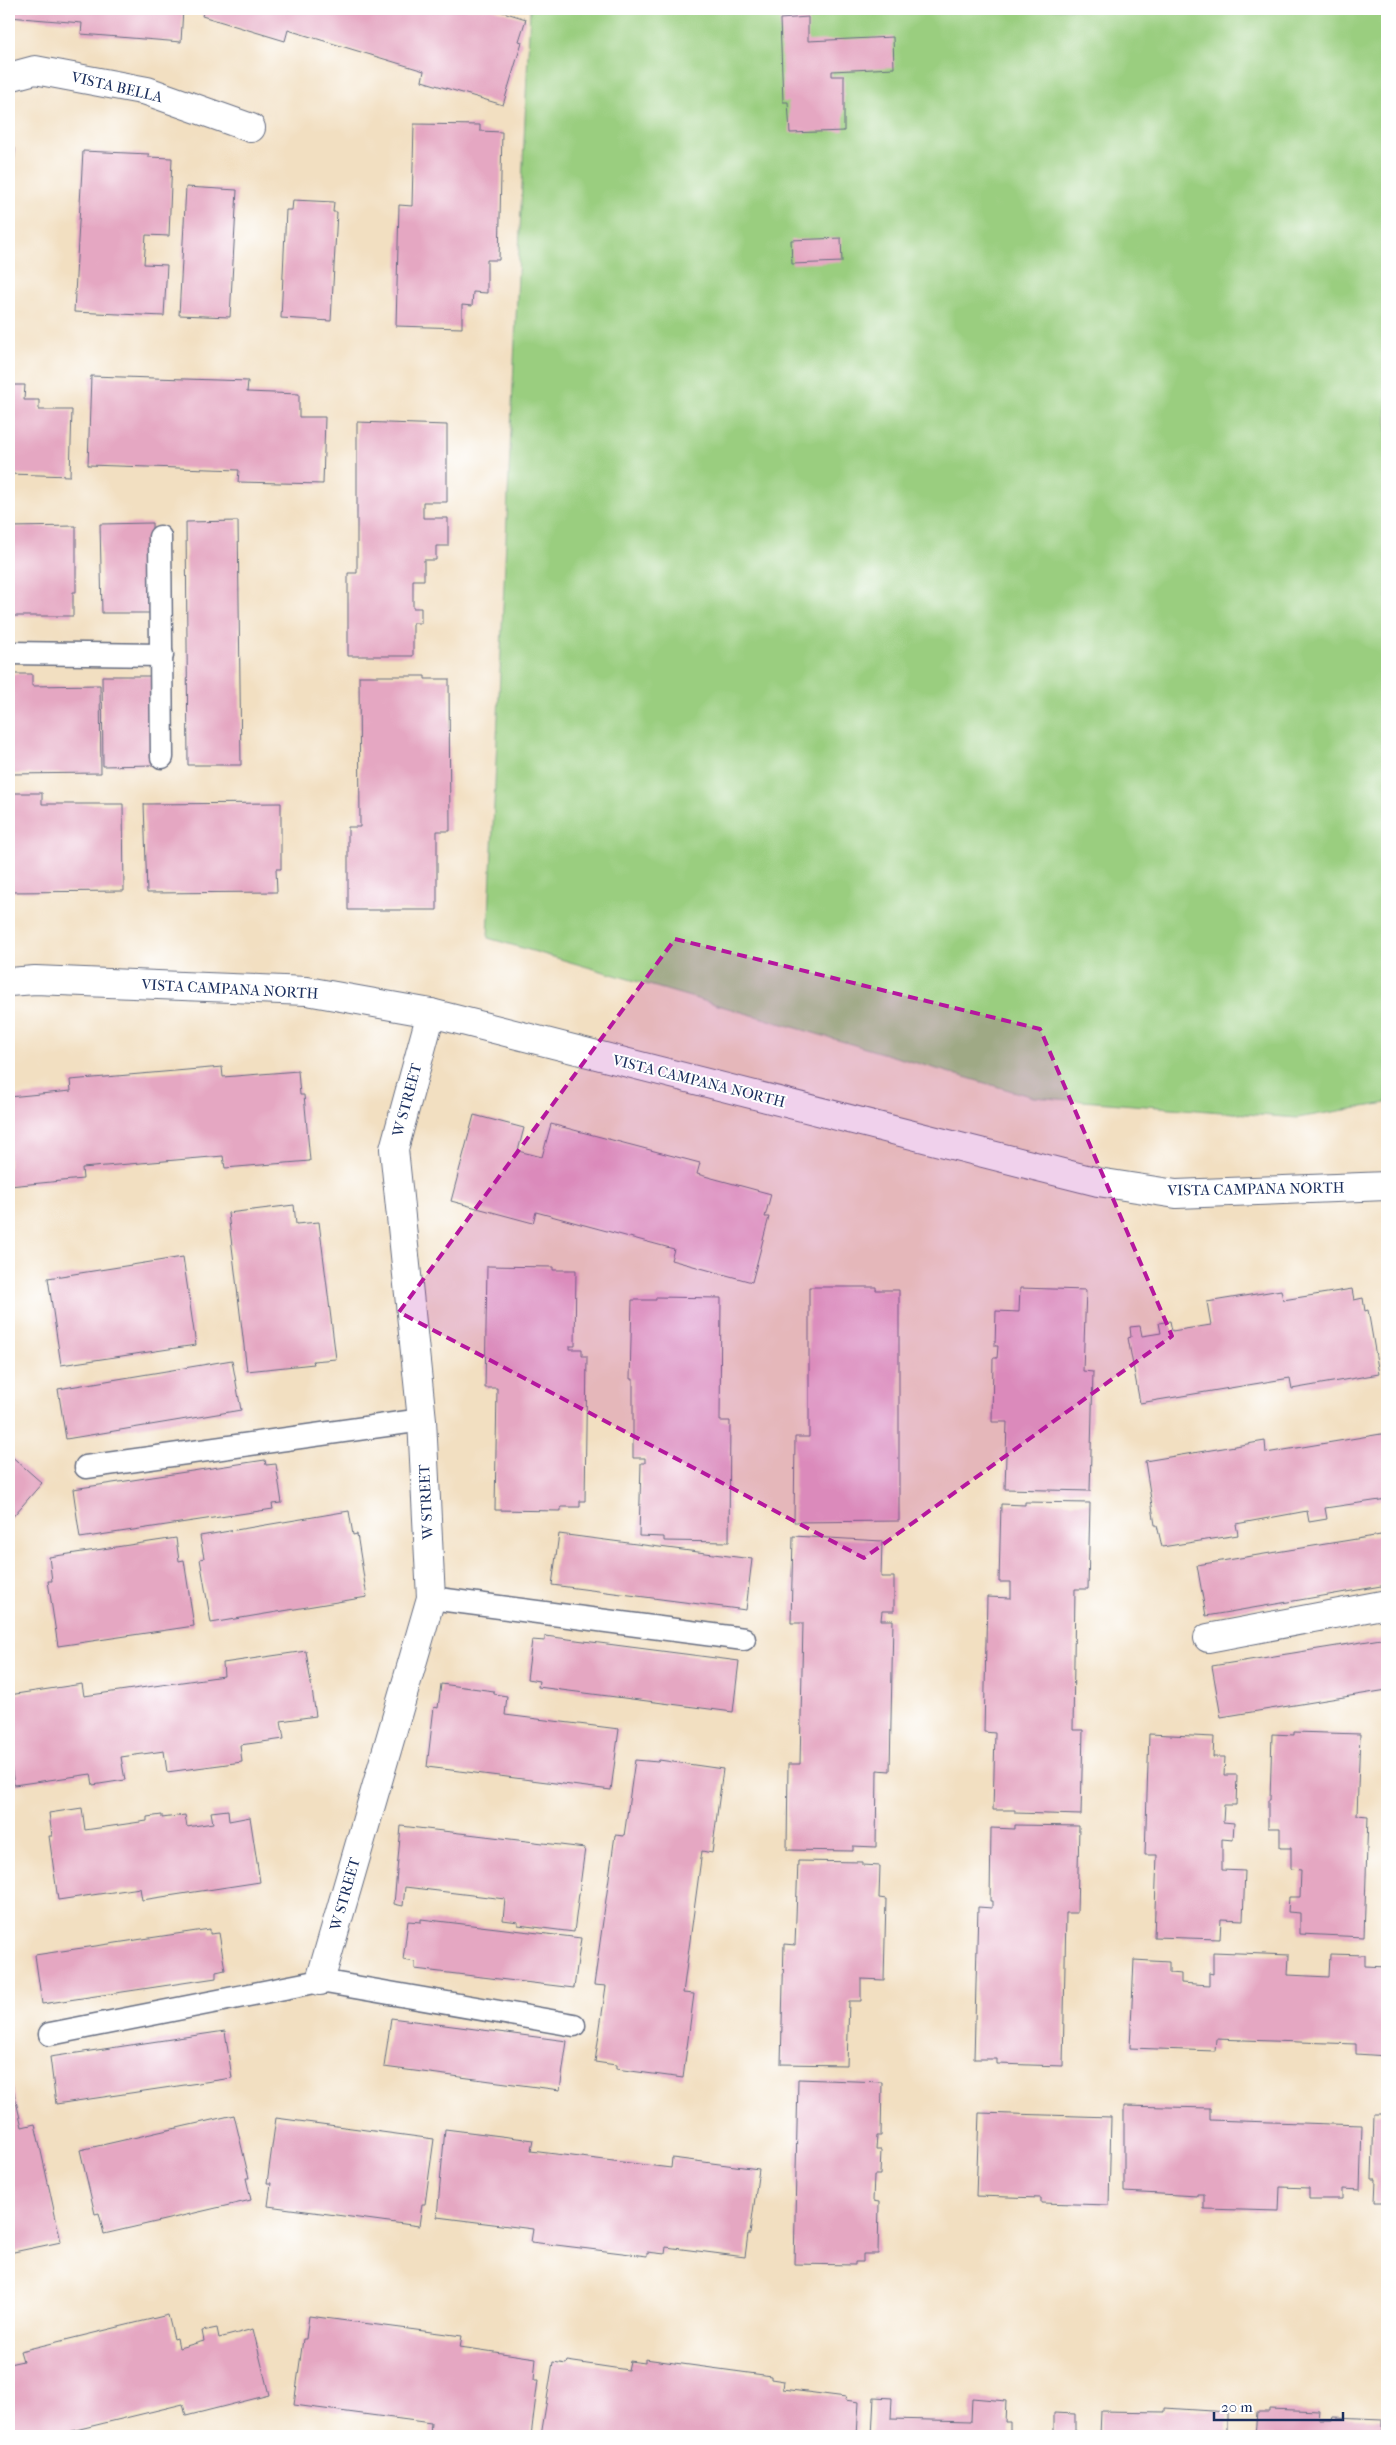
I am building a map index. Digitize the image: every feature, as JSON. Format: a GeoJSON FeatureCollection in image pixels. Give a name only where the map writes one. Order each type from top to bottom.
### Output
{"type":"FeatureCollection","features":[{"type":"Feature","properties":{"kind":"street","name":"VISTA BELLA"},"geometry":{"type":"LineString","coordinates":[[9,77],[35,70],[147,91],[251,128]]}},
{"type":"Feature","properties":{"kind":"street","name":"VISTA CAMPANA NORTH"},"geometry":{"type":"LineString","coordinates":[[9,982],[35,980],[307,991],[431,1013],[1098,1182],[1176,1194],[1387,1186]]}},
{"type":"Feature","properties":{"kind":"street","name":"W STREET"},"geometry":{"type":"LineString","coordinates":[[320,1981],[431,1598],[422,1420],[394,1149],[431,1013]]}},
{"type":"Feature","properties":{"kind":"street"},"geometry":{"type":"LineString","coordinates":[[1208,1638],[1387,1604]]}},
{"type":"Feature","properties":{"kind":"lane"},"geometry":{"type":"LineString","coordinates":[[160,537],[162,757]]}},
{"type":"Feature","properties":{"kind":"lane"},"geometry":{"type":"LineString","coordinates":[[9,653],[162,655]]}},
{"type":"Feature","properties":{"kind":"lane"},"geometry":{"type":"LineString","coordinates":[[86,1467],[422,1420]]}},
{"type":"Feature","properties":{"kind":"lane"},"geometry":{"type":"LineString","coordinates":[[431,1598],[744,1639]]}},
{"type":"Feature","properties":{"kind":"lane"},"geometry":{"type":"LineString","coordinates":[[50,2034],[320,1981],[574,2025]]}},
{"type":"Feature","properties":{"kind":"highlighted area"},"geometry":{"type":"Polygon","coordinates":[[[675,939],[1040,1029],[1172,1336],[864,1558],[399,1312],[675,939]]]}},
{"type":"Feature","properties":{"kind":"green space"},"geometry":{"type":"Polygon","coordinates":[[[530,9],[1387,9],[1387,1103],[1297,1118],[1033,1097],[488,938],[530,9]]]}},
{"type":"Feature","properties":{"kind":"building"},"geometry":{"type":"Polygon","coordinates":[[[9,9],[183,9],[181,42],[81,34],[82,23],[9,17],[9,9]]]}},
{"type":"Feature","properties":{"kind":"building"},"geometry":{"type":"Polygon","coordinates":[[[204,9],[493,9],[526,19],[519,41],[522,42],[503,105],[422,81],[424,71],[288,30],[285,41],[202,16],[204,9]]]}},
{"type":"Feature","properties":{"kind":"building"},"geometry":{"type":"Polygon","coordinates":[[[808,17],[808,41],[893,37],[894,68],[832,71],[832,76],[844,76],[844,131],[790,133],[788,102],[783,102],[780,19],[808,17]]]}},
{"type":"Feature","properties":{"kind":"building"},"geometry":{"type":"Polygon","coordinates":[[[414,124],[480,125],[480,131],[502,132],[499,260],[487,260],[487,293],[473,292],[472,306],[462,305],[462,328],[396,326],[399,205],[412,206],[414,124]]]}},
{"type":"Feature","properties":{"kind":"building"},"geometry":{"type":"Polygon","coordinates":[[[9,147],[15,148],[10,270],[9,270],[9,147]]]}},
{"type":"Feature","properties":{"kind":"building"},"geometry":{"type":"Polygon","coordinates":[[[83,151],[149,154],[148,157],[172,158],[169,236],[146,235],[144,264],[167,265],[164,316],[74,312],[83,151]]]}},
{"type":"Feature","properties":{"kind":"building"},"geometry":{"type":"Polygon","coordinates":[[[186,187],[237,190],[230,317],[179,315],[186,187]]]}},
{"type":"Feature","properties":{"kind":"building"},"geometry":{"type":"Polygon","coordinates":[[[293,200],[334,202],[333,212],[337,212],[331,321],[281,318],[286,210],[292,210],[293,200]]]}},
{"type":"Feature","properties":{"kind":"building"},"geometry":{"type":"Polygon","coordinates":[[[841,238],[842,262],[792,264],[791,240],[841,238]]]}},
{"type":"Feature","properties":{"kind":"building"},"geometry":{"type":"Polygon","coordinates":[[[91,376],[248,381],[247,392],[299,394],[299,417],[325,417],[323,484],[238,482],[239,470],[88,465],[91,376]]]}},
{"type":"Feature","properties":{"kind":"building"},"geometry":{"type":"Polygon","coordinates":[[[9,385],[25,385],[24,400],[39,400],[39,410],[72,410],[70,476],[9,474],[9,385]]]}},
{"type":"Feature","properties":{"kind":"building"},"geometry":{"type":"Polygon","coordinates":[[[357,422],[447,425],[447,502],[423,502],[423,518],[448,518],[448,546],[436,546],[436,560],[424,560],[424,580],[413,580],[413,608],[421,608],[421,623],[413,623],[413,656],[348,656],[348,573],[357,573],[357,422]]]}},
{"type":"Feature","properties":{"kind":"building"},"geometry":{"type":"Polygon","coordinates":[[[238,521],[241,765],[188,765],[186,522],[238,521]]]}},
{"type":"Feature","properties":{"kind":"building"},"geometry":{"type":"Polygon","coordinates":[[[152,523],[153,613],[102,613],[100,524],[152,523]]]}},
{"type":"Feature","properties":{"kind":"building"},"geometry":{"type":"Polygon","coordinates":[[[76,526],[76,592],[73,592],[73,616],[9,616],[9,527],[76,526]]]}},
{"type":"Feature","properties":{"kind":"building"},"geometry":{"type":"Polygon","coordinates":[[[9,674],[32,674],[32,686],[100,685],[101,773],[9,774],[9,674]]]}},
{"type":"Feature","properties":{"kind":"building"},"geometry":{"type":"Polygon","coordinates":[[[102,676],[153,676],[154,765],[103,766],[102,676]]]}},
{"type":"Feature","properties":{"kind":"building"},"geometry":{"type":"Polygon","coordinates":[[[359,676],[425,676],[425,679],[449,679],[450,831],[437,831],[437,910],[348,910],[348,827],[360,827],[359,676]]]}},
{"type":"Feature","properties":{"kind":"building"},"geometry":{"type":"Polygon","coordinates":[[[9,793],[42,793],[42,804],[123,804],[124,891],[9,892],[9,793]]]}},
{"type":"Feature","properties":{"kind":"building"},"geometry":{"type":"Polygon","coordinates":[[[281,803],[281,869],[276,869],[277,892],[147,893],[144,804],[281,803]]]}},
{"type":"Feature","properties":{"kind":"building"},"geometry":{"type":"Polygon","coordinates":[[[222,1067],[223,1077],[298,1071],[300,1095],[304,1095],[310,1161],[225,1168],[223,1156],[82,1168],[83,1179],[9,1186],[9,1097],[71,1091],[70,1080],[222,1067]]]}},
{"type":"Feature","properties":{"kind":"building"},"geometry":{"type":"Polygon","coordinates":[[[474,1115],[524,1128],[518,1151],[542,1157],[551,1124],[700,1163],[697,1174],[771,1194],[765,1217],[769,1217],[752,1282],[671,1260],[674,1249],[536,1212],[533,1223],[451,1201],[474,1115]]]}},
{"type":"Feature","properties":{"kind":"building"},"geometry":{"type":"Polygon","coordinates":[[[294,1205],[296,1224],[319,1222],[336,1359],[313,1361],[314,1364],[247,1371],[228,1213],[294,1205]]]}},
{"type":"Feature","properties":{"kind":"building"},"geometry":{"type":"Polygon","coordinates":[[[183,1257],[196,1345],[61,1365],[48,1278],[183,1257]]]}},
{"type":"Feature","properties":{"kind":"building"},"geometry":{"type":"Polygon","coordinates":[[[487,1266],[553,1267],[553,1270],[576,1270],[575,1346],[570,1346],[570,1349],[582,1349],[582,1356],[587,1356],[585,1501],[580,1501],[580,1507],[561,1507],[561,1511],[495,1510],[497,1388],[485,1388],[487,1266]]]}},
{"type":"Feature","properties":{"kind":"building"},"geometry":{"type":"Polygon","coordinates":[[[809,1287],[876,1287],[876,1290],[899,1290],[899,1521],[794,1522],[795,1437],[809,1437],[809,1287]]]}},
{"type":"Feature","properties":{"kind":"building"},"geometry":{"type":"Polygon","coordinates":[[[1020,1288],[1086,1290],[1083,1371],[1093,1372],[1090,1491],[1005,1489],[1007,1422],[992,1422],[993,1358],[997,1358],[998,1346],[995,1346],[996,1311],[1019,1312],[1020,1288]]]}},
{"type":"Feature","properties":{"kind":"building"},"geometry":{"type":"Polygon","coordinates":[[[1352,1289],[1354,1300],[1363,1298],[1365,1311],[1368,1310],[1379,1374],[1292,1389],[1290,1378],[1140,1403],[1128,1338],[1131,1337],[1130,1327],[1140,1326],[1142,1336],[1161,1333],[1159,1323],[1170,1321],[1172,1331],[1211,1325],[1207,1302],[1281,1290],[1283,1300],[1352,1289]]]}},
{"type":"Feature","properties":{"kind":"building"},"geometry":{"type":"Polygon","coordinates":[[[656,1297],[721,1298],[720,1421],[730,1421],[729,1542],[664,1541],[664,1537],[639,1536],[641,1463],[645,1463],[645,1458],[633,1458],[633,1379],[630,1379],[632,1300],[656,1300],[656,1297]]]}},
{"type":"Feature","properties":{"kind":"building"},"geometry":{"type":"Polygon","coordinates":[[[232,1360],[241,1410],[66,1439],[58,1389],[232,1360]]]}},
{"type":"Feature","properties":{"kind":"building"},"geometry":{"type":"Polygon","coordinates":[[[1387,1433],[1387,1499],[1325,1508],[1327,1519],[1309,1522],[1307,1511],[1236,1524],[1238,1535],[1162,1547],[1157,1525],[1155,1525],[1145,1461],[1265,1441],[1266,1453],[1387,1433]]]}},
{"type":"Feature","properties":{"kind":"building"},"geometry":{"type":"Polygon","coordinates":[[[9,1454],[42,1483],[9,1521],[9,1454]]]}},
{"type":"Feature","properties":{"kind":"building"},"geometry":{"type":"Polygon","coordinates":[[[265,1460],[266,1465],[276,1464],[282,1503],[272,1504],[273,1509],[80,1538],[73,1489],[265,1460]]]}},
{"type":"Feature","properties":{"kind":"building"},"geometry":{"type":"Polygon","coordinates":[[[1025,1502],[1090,1503],[1088,1589],[1075,1589],[1073,1730],[1083,1730],[1081,1815],[1015,1813],[1015,1810],[993,1810],[995,1733],[984,1732],[987,1597],[1011,1598],[1011,1582],[999,1582],[1001,1504],[1025,1505],[1025,1502]]]}},
{"type":"Feature","properties":{"kind":"building"},"geometry":{"type":"Polygon","coordinates":[[[349,1511],[353,1535],[357,1534],[367,1597],[211,1623],[200,1559],[204,1558],[200,1536],[349,1511]]]}},
{"type":"Feature","properties":{"kind":"building"},"geometry":{"type":"Polygon","coordinates":[[[559,1534],[752,1559],[746,1610],[552,1585],[559,1534]]]}},
{"type":"Feature","properties":{"kind":"building"},"geometry":{"type":"Polygon","coordinates":[[[1387,1534],[1387,1585],[1206,1616],[1197,1565],[1387,1534]]]}},
{"type":"Feature","properties":{"kind":"building"},"geometry":{"type":"Polygon","coordinates":[[[793,1536],[882,1541],[881,1577],[894,1577],[894,1611],[882,1611],[881,1620],[893,1620],[890,1771],[877,1770],[876,1847],[853,1846],[853,1851],[787,1850],[788,1764],[800,1764],[803,1623],[791,1623],[793,1536]]]}},
{"type":"Feature","properties":{"kind":"building"},"geometry":{"type":"Polygon","coordinates":[[[176,1538],[179,1561],[184,1560],[194,1626],[58,1646],[48,1581],[52,1581],[49,1557],[176,1538]]]}},
{"type":"Feature","properties":{"kind":"building"},"geometry":{"type":"Polygon","coordinates":[[[545,1636],[739,1661],[733,1712],[538,1687],[539,1681],[527,1679],[532,1640],[545,1641],[545,1636]]]}},
{"type":"Feature","properties":{"kind":"building"},"geometry":{"type":"Polygon","coordinates":[[[1387,1638],[1387,1690],[1221,1717],[1212,1666],[1387,1638]]]}},
{"type":"Feature","properties":{"kind":"building"},"geometry":{"type":"Polygon","coordinates":[[[306,1651],[316,1716],[281,1721],[284,1739],[240,1745],[242,1762],[167,1772],[164,1751],[121,1757],[125,1780],[93,1785],[91,1774],[14,1785],[9,1752],[9,1695],[82,1684],[84,1696],[224,1676],[223,1663],[306,1651]]]}},
{"type":"Feature","properties":{"kind":"building"},"geometry":{"type":"Polygon","coordinates":[[[441,1684],[494,1691],[494,1694],[507,1696],[505,1715],[619,1729],[611,1790],[427,1767],[434,1707],[438,1708],[441,1684]]]}},
{"type":"Feature","properties":{"kind":"building"},"geometry":{"type":"Polygon","coordinates":[[[1294,1732],[1360,1734],[1357,1815],[1368,1816],[1364,1937],[1300,1934],[1300,1913],[1288,1912],[1289,1897],[1300,1897],[1301,1870],[1291,1869],[1291,1848],[1280,1848],[1280,1828],[1268,1828],[1268,1800],[1270,1800],[1272,1734],[1294,1735],[1294,1732]]]}},
{"type":"Feature","properties":{"kind":"building"},"geometry":{"type":"Polygon","coordinates":[[[1149,1734],[1214,1737],[1213,1757],[1225,1757],[1224,1775],[1237,1775],[1236,1805],[1224,1805],[1223,1822],[1234,1823],[1233,1840],[1222,1839],[1222,1870],[1245,1871],[1243,1920],[1221,1919],[1220,1939],[1154,1937],[1157,1855],[1145,1855],[1149,1734]]]}},
{"type":"Feature","properties":{"kind":"building"},"geometry":{"type":"Polygon","coordinates":[[[635,1760],[658,1762],[659,1760],[723,1769],[712,1853],[702,1851],[683,1993],[694,1994],[683,2078],[616,2069],[616,2065],[595,2062],[606,1986],[594,1985],[615,1835],[624,1836],[635,1760]]]}},
{"type":"Feature","properties":{"kind":"building"},"geometry":{"type":"Polygon","coordinates":[[[82,1808],[85,1830],[147,1821],[147,1817],[162,1815],[162,1818],[185,1815],[187,1827],[213,1823],[211,1812],[228,1810],[229,1821],[250,1817],[260,1882],[142,1900],[140,1888],[58,1900],[49,1836],[52,1836],[49,1813],[82,1808]]]}},
{"type":"Feature","properties":{"kind":"building"},"geometry":{"type":"Polygon","coordinates":[[[1015,1825],[1079,1826],[1077,1913],[1066,1913],[1063,2066],[997,2064],[997,2059],[974,2059],[978,1907],[992,1908],[992,1901],[990,1901],[991,1828],[1015,1829],[1015,1825]]]}},
{"type":"Feature","properties":{"kind":"building"},"geometry":{"type":"Polygon","coordinates":[[[401,1826],[585,1848],[574,1932],[518,1925],[518,1922],[503,1920],[505,1899],[405,1887],[403,1906],[394,1904],[401,1826]]]}},
{"type":"Feature","properties":{"kind":"building"},"geometry":{"type":"Polygon","coordinates":[[[798,1861],[863,1862],[863,1865],[880,1866],[879,1898],[886,1899],[884,1980],[861,1979],[861,2001],[849,2001],[847,2065],[781,2064],[784,1944],[795,1945],[798,1861]]]}},
{"type":"Feature","properties":{"kind":"building"},"geometry":{"type":"Polygon","coordinates":[[[421,1919],[581,1938],[574,1988],[415,1969],[415,1962],[403,1960],[408,1921],[421,1922],[421,1919]]]}},
{"type":"Feature","properties":{"kind":"building"},"geometry":{"type":"Polygon","coordinates":[[[210,1929],[210,1934],[219,1933],[225,1970],[216,1972],[216,1978],[42,2004],[35,1955],[210,1929]]]}},
{"type":"Feature","properties":{"kind":"building"},"geometry":{"type":"Polygon","coordinates":[[[1213,1952],[1289,1955],[1288,1975],[1329,1977],[1330,1954],[1365,1955],[1365,1966],[1387,1967],[1387,2056],[1356,2054],[1356,2044],[1216,2039],[1215,2051],[1130,2048],[1134,1960],[1169,1962],[1169,1973],[1181,1974],[1181,1983],[1209,1985],[1209,1973],[1213,1974],[1213,1952]]]}},
{"type":"Feature","properties":{"kind":"building"},"geometry":{"type":"Polygon","coordinates":[[[391,2018],[567,2041],[560,2090],[384,2067],[391,2018]]]}},
{"type":"Feature","properties":{"kind":"building"},"geometry":{"type":"Polygon","coordinates":[[[225,2031],[232,2078],[56,2104],[50,2057],[225,2031]]]}},
{"type":"Feature","properties":{"kind":"building"},"geometry":{"type":"Polygon","coordinates":[[[9,2071],[22,2127],[35,2124],[61,2242],[9,2253],[9,2071]]]}},
{"type":"Feature","properties":{"kind":"building"},"geometry":{"type":"Polygon","coordinates":[[[798,2079],[882,2082],[881,2136],[877,2136],[876,2150],[881,2150],[880,2175],[874,2175],[873,2201],[879,2202],[878,2254],[863,2254],[863,2262],[855,2262],[855,2265],[794,2264],[798,2079]]]}},
{"type":"Feature","properties":{"kind":"building"},"geometry":{"type":"Polygon","coordinates":[[[1124,2106],[1210,2108],[1210,2120],[1362,2125],[1360,2190],[1342,2189],[1342,2199],[1309,2199],[1309,2188],[1280,2187],[1279,2211],[1204,2209],[1204,2194],[1197,2194],[1197,2196],[1124,2192],[1124,2106]]]}},
{"type":"Feature","properties":{"kind":"building"},"geometry":{"type":"Polygon","coordinates":[[[979,2113],[1111,2117],[1109,2205],[1041,2203],[1041,2198],[976,2196],[979,2113]]]}},
{"type":"Feature","properties":{"kind":"building"},"geometry":{"type":"Polygon","coordinates":[[[1374,2114],[1387,2114],[1387,2202],[1375,2202],[1376,2179],[1372,2179],[1374,2114]]]}},
{"type":"Feature","properties":{"kind":"building"},"geometry":{"type":"Polygon","coordinates":[[[234,2115],[249,2178],[246,2178],[251,2200],[104,2234],[99,2213],[95,2214],[80,2150],[234,2115]]]}},
{"type":"Feature","properties":{"kind":"building"},"geometry":{"type":"Polygon","coordinates":[[[276,2118],[434,2139],[425,2204],[422,2204],[419,2226],[268,2206],[271,2183],[267,2183],[276,2118]]]}},
{"type":"Feature","properties":{"kind":"building"},"geometry":{"type":"Polygon","coordinates":[[[445,2129],[533,2140],[531,2151],[671,2168],[672,2158],[759,2169],[745,2257],[666,2247],[665,2254],[647,2252],[647,2256],[531,2242],[533,2229],[437,2217],[445,2129]]]}},
{"type":"Feature","properties":{"kind":"building"},"geometry":{"type":"Polygon","coordinates":[[[168,2315],[174,2339],[177,2338],[179,2348],[204,2341],[202,2331],[217,2328],[219,2338],[253,2329],[269,2395],[186,2416],[183,2404],[51,2436],[9,2436],[9,2364],[23,2361],[20,2351],[168,2315]]]}},
{"type":"Feature","properties":{"kind":"building"},"geometry":{"type":"Polygon","coordinates":[[[309,2316],[462,2336],[460,2347],[536,2358],[534,2380],[538,2380],[531,2436],[430,2435],[431,2423],[294,2405],[303,2339],[306,2339],[309,2316]]]}},
{"type":"Feature","properties":{"kind":"building"},"geometry":{"type":"Polygon","coordinates":[[[645,2359],[771,2376],[771,2379],[784,2381],[783,2389],[846,2397],[845,2400],[859,2402],[857,2436],[541,2436],[553,2362],[566,2364],[567,2361],[628,2370],[630,2361],[645,2363],[645,2359]]]}},
{"type":"Feature","properties":{"kind":"building"},"geometry":{"type":"Polygon","coordinates":[[[874,2397],[892,2398],[891,2419],[971,2421],[972,2398],[1006,2401],[1005,2422],[1010,2422],[1010,2433],[1054,2435],[1054,2413],[1075,2414],[1075,2436],[872,2436],[874,2397]]]}},
{"type":"Feature","properties":{"kind":"building"},"geometry":{"type":"Polygon","coordinates":[[[1165,2408],[1227,2412],[1227,2432],[1230,2432],[1230,2436],[1100,2436],[1101,2411],[1165,2412],[1165,2408]]]}},
{"type":"Feature","properties":{"kind":"building"},"geometry":{"type":"Polygon","coordinates":[[[1269,2409],[1320,2411],[1319,2420],[1333,2420],[1334,2417],[1383,2419],[1383,2436],[1255,2436],[1257,2412],[1269,2412],[1269,2409]]]}}]}
